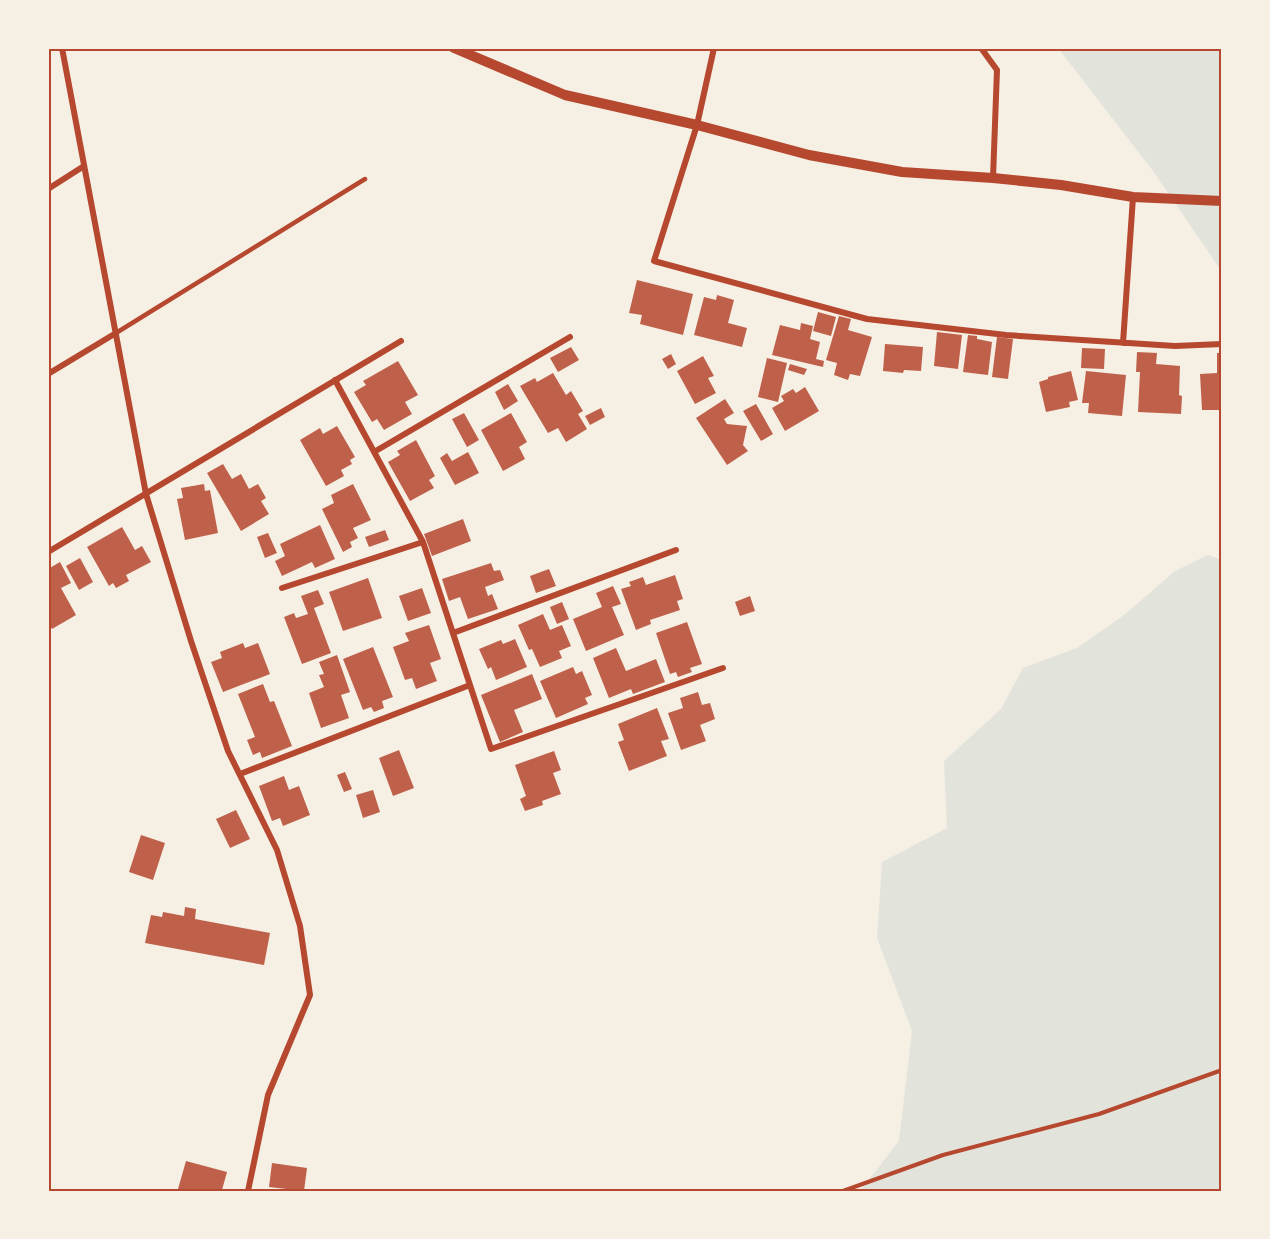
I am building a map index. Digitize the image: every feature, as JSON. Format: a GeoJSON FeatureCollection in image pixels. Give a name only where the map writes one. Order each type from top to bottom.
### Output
{"type":"FeatureCollection","features":[{"type":"Feature","properties":{"kind":"street"},"geometry":{"type":"LineString","coordinates":[[62,48],[146,494],[191,641],[228,751],[277,850],[300,926],[310,995],[268,1095],[248,1191]]}},
{"type":"Feature","properties":{"kind":"street"},"geometry":{"type":"LineString","coordinates":[[454,48],[565,95],[696,125],[809,155],[902,172],[1061,185],[1133,196],[1222,201]]}},
{"type":"Feature","properties":{"kind":"street"},"geometry":{"type":"LineString","coordinates":[[714,48],[696,125],[654,261],[867,319],[1006,335],[1175,346],[1222,344]]}},
{"type":"Feature","properties":{"kind":"street"},"geometry":{"type":"LineString","coordinates":[[981,48],[997,70],[993,178]]}},
{"type":"Feature","properties":{"kind":"street"},"geometry":{"type":"LineString","coordinates":[[48,189],[84,166]]}},
{"type":"Feature","properties":{"kind":"street"},"geometry":{"type":"LineString","coordinates":[[1123,343],[1133,196]]}},
{"type":"Feature","properties":{"kind":"street"},"geometry":{"type":"LineString","coordinates":[[48,374],[116,333]]}},
{"type":"Feature","properties":{"kind":"street"},"geometry":{"type":"LineString","coordinates":[[374,452],[570,338]]}},
{"type":"Feature","properties":{"kind":"street"},"geometry":{"type":"LineString","coordinates":[[48,552],[401,341]]}},
{"type":"Feature","properties":{"kind":"street"},"geometry":{"type":"LineString","coordinates":[[335,380],[423,542],[491,749],[723,668]]}},
{"type":"Feature","properties":{"kind":"street"},"geometry":{"type":"LineString","coordinates":[[282,588],[423,542]]}},
{"type":"Feature","properties":{"kind":"street"},"geometry":{"type":"LineString","coordinates":[[453,633],[676,550]]}},
{"type":"Feature","properties":{"kind":"street"},"geometry":{"type":"LineString","coordinates":[[240,774],[470,685]]}},
{"type":"Feature","properties":{"kind":"lane"},"geometry":{"type":"LineString","coordinates":[[116,333],[365,179]]}},
{"type":"Feature","properties":{"kind":"path"},"geometry":{"type":"LineString","coordinates":[[843,1191],[943,1155],[1099,1114],[1222,1070]]}},
{"type":"Feature","properties":{"kind":"shaded area"},"geometry":{"type":"Polygon","coordinates":[[[1058,48],[1222,48],[1222,272],[1153,171],[1058,48]]]}},
{"type":"Feature","properties":{"kind":"shaded area"},"geometry":{"type":"Polygon","coordinates":[[[1208,555],[1222,560],[1222,1191],[860,1191],[899,1141],[912,1031],[877,938],[882,862],[947,828],[944,761],[1001,709],[1023,668],[1077,648],[1124,615],[1175,571],[1208,555]]]}},
{"type":"Feature","properties":{"kind":"building"},"geometry":{"type":"Polygon","coordinates":[[[637,280],[693,294],[683,335],[640,324],[642,315],[629,313],[637,280]]]}},
{"type":"Feature","properties":{"kind":"building"},"geometry":{"type":"Polygon","coordinates":[[[717,295],[734,300],[728,323],[747,328],[742,347],[694,335],[704,297],[716,300],[717,295]]]}},
{"type":"Feature","properties":{"kind":"building"},"geometry":{"type":"Polygon","coordinates":[[[818,312],[836,317],[831,336],[813,331],[818,312]]]}},
{"type":"Feature","properties":{"kind":"building"},"geometry":{"type":"Polygon","coordinates":[[[839,316],[851,319],[848,330],[872,337],[860,376],[850,374],[848,380],[834,375],[837,363],[826,360],[839,316]]]}},
{"type":"Feature","properties":{"kind":"building"},"geometry":{"type":"Polygon","coordinates":[[[801,323],[813,326],[810,339],[820,342],[816,359],[824,361],[823,367],[772,355],[780,325],[800,330],[801,323]]]}},
{"type":"Feature","properties":{"kind":"building"},"geometry":{"type":"Polygon","coordinates":[[[937,332],[962,335],[958,369],[934,366],[937,332]]]}},
{"type":"Feature","properties":{"kind":"building"},"geometry":{"type":"Polygon","coordinates":[[[968,335],[992,342],[988,375],[963,372],[968,335]]]}},
{"type":"Feature","properties":{"kind":"building"},"geometry":{"type":"Polygon","coordinates":[[[997,337],[1013,339],[1008,379],[992,377],[997,337]]]}},
{"type":"Feature","properties":{"kind":"building"},"geometry":{"type":"Polygon","coordinates":[[[885,344],[923,347],[921,371],[904,370],[903,373],[883,371],[885,344]]]}},
{"type":"Feature","properties":{"kind":"building"},"geometry":{"type":"Polygon","coordinates":[[[571,347],[579,360],[558,372],[550,358],[571,347]]]}},
{"type":"Feature","properties":{"kind":"building"},"geometry":{"type":"Polygon","coordinates":[[[1082,348],[1105,349],[1104,369],[1081,368],[1082,348]]]}},
{"type":"Feature","properties":{"kind":"building"},"geometry":{"type":"Polygon","coordinates":[[[1137,352],[1157,353],[1156,364],[1180,366],[1181,414],[1138,412],[1140,372],[1136,372],[1137,352]]]}},
{"type":"Feature","properties":{"kind":"building"},"geometry":{"type":"Polygon","coordinates":[[[1217,353],[1222,353],[1222,410],[1202,410],[1200,374],[1217,373],[1217,353]]]}},
{"type":"Feature","properties":{"kind":"building"},"geometry":{"type":"Polygon","coordinates":[[[671,354],[676,364],[668,369],[662,359],[671,354]]]}},
{"type":"Feature","properties":{"kind":"building"},"geometry":{"type":"Polygon","coordinates":[[[703,356],[714,376],[708,378],[716,393],[695,404],[677,371],[703,356]]]}},
{"type":"Feature","properties":{"kind":"building"},"geometry":{"type":"Polygon","coordinates":[[[767,358],[787,363],[778,402],[758,397],[767,358]]]}},
{"type":"Feature","properties":{"kind":"building"},"geometry":{"type":"Polygon","coordinates":[[[398,361],[418,395],[405,402],[412,414],[384,430],[377,419],[372,422],[354,392],[366,385],[363,381],[398,361]]]}},
{"type":"Feature","properties":{"kind":"building"},"geometry":{"type":"Polygon","coordinates":[[[790,364],[807,369],[804,375],[788,370],[790,364]]]}},
{"type":"Feature","properties":{"kind":"building"},"geometry":{"type":"Polygon","coordinates":[[[1071,371],[1078,400],[1069,402],[1070,407],[1046,412],[1039,382],[1048,377],[1071,371]]]}},
{"type":"Feature","properties":{"kind":"building"},"geometry":{"type":"Polygon","coordinates":[[[1086,371],[1126,375],[1122,416],[1088,413],[1089,403],[1082,403],[1086,371]]]}},
{"type":"Feature","properties":{"kind":"building"},"geometry":{"type":"Polygon","coordinates":[[[553,373],[566,395],[571,391],[583,411],[578,414],[587,429],[566,442],[558,428],[548,433],[520,386],[535,378],[537,382],[553,373]]]}},
{"type":"Feature","properties":{"kind":"building"},"geometry":{"type":"Polygon","coordinates":[[[508,384],[518,401],[504,410],[495,392],[508,384]]]}},
{"type":"Feature","properties":{"kind":"building"},"geometry":{"type":"Polygon","coordinates":[[[805,387],[819,411],[785,431],[772,408],[784,401],[781,396],[793,389],[796,393],[805,387]]]}},
{"type":"Feature","properties":{"kind":"building"},"geometry":{"type":"Polygon","coordinates":[[[725,399],[734,413],[724,419],[727,424],[747,426],[743,445],[748,451],[727,465],[696,418],[725,399]]]}},
{"type":"Feature","properties":{"kind":"building"},"geometry":{"type":"Polygon","coordinates":[[[756,404],[773,434],[761,441],[743,411],[756,404]]]}},
{"type":"Feature","properties":{"kind":"building"},"geometry":{"type":"Polygon","coordinates":[[[601,408],[605,417],[590,425],[585,416],[601,408]]]}},
{"type":"Feature","properties":{"kind":"building"},"geometry":{"type":"Polygon","coordinates":[[[464,413],[479,440],[467,447],[452,419],[464,413]]]}},
{"type":"Feature","properties":{"kind":"building"},"geometry":{"type":"Polygon","coordinates":[[[511,413],[527,442],[519,447],[525,459],[503,471],[481,430],[511,413]]]}},
{"type":"Feature","properties":{"kind":"building"},"geometry":{"type":"Polygon","coordinates":[[[337,426],[355,457],[350,460],[352,464],[341,470],[344,476],[326,486],[300,440],[320,428],[323,434],[337,426]]]}},
{"type":"Feature","properties":{"kind":"building"},"geometry":{"type":"Polygon","coordinates":[[[416,440],[435,476],[429,480],[434,488],[410,501],[388,462],[400,455],[397,451],[416,440]]]}},
{"type":"Feature","properties":{"kind":"building"},"geometry":{"type":"Polygon","coordinates":[[[468,452],[479,473],[455,485],[440,458],[447,453],[452,461],[468,452]]]}},
{"type":"Feature","properties":{"kind":"building"},"geometry":{"type":"Polygon","coordinates":[[[223,464],[232,479],[241,474],[249,489],[258,484],[266,498],[261,501],[269,514],[241,531],[207,473],[223,464]]]}},
{"type":"Feature","properties":{"kind":"building"},"geometry":{"type":"Polygon","coordinates":[[[204,484],[205,491],[210,490],[218,533],[185,540],[177,499],[183,498],[181,488],[204,484]]]}},
{"type":"Feature","properties":{"kind":"building"},"geometry":{"type":"Polygon","coordinates":[[[353,484],[371,520],[353,528],[358,538],[350,542],[352,547],[343,552],[322,509],[334,503],[331,495],[353,484]]]}},
{"type":"Feature","properties":{"kind":"building"},"geometry":{"type":"Polygon","coordinates":[[[463,519],[471,541],[432,556],[424,534],[463,519]]]}},
{"type":"Feature","properties":{"kind":"building"},"geometry":{"type":"Polygon","coordinates":[[[320,525],[335,559],[315,568],[312,562],[282,576],[275,561],[285,556],[280,544],[320,525]]]}},
{"type":"Feature","properties":{"kind":"building"},"geometry":{"type":"Polygon","coordinates":[[[122,527],[135,550],[142,546],[151,562],[126,575],[129,581],[116,588],[113,583],[109,586],[87,547],[122,527]]]}},
{"type":"Feature","properties":{"kind":"building"},"geometry":{"type":"Polygon","coordinates":[[[385,530],[389,540],[369,547],[365,537],[385,530]]]}},
{"type":"Feature","properties":{"kind":"building"},"geometry":{"type":"Polygon","coordinates":[[[268,533],[277,553],[265,558],[257,537],[268,533]]]}},
{"type":"Feature","properties":{"kind":"building"},"geometry":{"type":"Polygon","coordinates":[[[80,558],[93,582],[79,590],[66,566],[80,558]]]}},
{"type":"Feature","properties":{"kind":"building"},"geometry":{"type":"Polygon","coordinates":[[[60,562],[71,583],[61,588],[76,615],[52,629],[48,622],[48,569],[60,562]]]}},
{"type":"Feature","properties":{"kind":"building"},"geometry":{"type":"Polygon","coordinates":[[[491,563],[494,571],[500,570],[504,580],[485,587],[488,596],[492,594],[498,609],[468,619],[460,597],[449,601],[442,579],[491,563]]]}},
{"type":"Feature","properties":{"kind":"building"},"geometry":{"type":"Polygon","coordinates":[[[549,569],[556,586],[536,593],[530,576],[549,569]]]}},
{"type":"Feature","properties":{"kind":"building"},"geometry":{"type":"Polygon","coordinates":[[[675,575],[683,599],[677,601],[680,610],[650,620],[651,624],[636,630],[621,589],[631,586],[629,582],[643,577],[646,585],[675,575]]]}},
{"type":"Feature","properties":{"kind":"building"},"geometry":{"type":"Polygon","coordinates":[[[368,578],[382,618],[343,631],[329,592],[368,578]]]}},
{"type":"Feature","properties":{"kind":"building"},"geometry":{"type":"Polygon","coordinates":[[[613,586],[621,604],[612,607],[624,635],[586,651],[573,619],[602,607],[596,593],[613,586]]]}},
{"type":"Feature","properties":{"kind":"building"},"geometry":{"type":"Polygon","coordinates":[[[422,588],[431,613],[408,621],[399,596],[422,588]]]}},
{"type":"Feature","properties":{"kind":"building"},"geometry":{"type":"Polygon","coordinates":[[[318,590],[324,604],[314,608],[331,653],[302,664],[284,617],[294,613],[296,618],[308,614],[301,596],[318,590]]]}},
{"type":"Feature","properties":{"kind":"building"},"geometry":{"type":"Polygon","coordinates":[[[750,596],[755,611],[740,616],[735,602],[750,596]]]}},
{"type":"Feature","properties":{"kind":"building"},"geometry":{"type":"Polygon","coordinates":[[[562,602],[569,619],[557,624],[550,607],[562,602]]]}},
{"type":"Feature","properties":{"kind":"building"},"geometry":{"type":"Polygon","coordinates":[[[543,614],[550,630],[562,625],[571,646],[559,651],[562,658],[540,667],[532,649],[529,650],[518,625],[543,614]]]}},
{"type":"Feature","properties":{"kind":"building"},"geometry":{"type":"Polygon","coordinates":[[[687,622],[702,664],[690,668],[692,672],[678,677],[676,672],[670,674],[656,633],[687,622]]]}},
{"type":"Feature","properties":{"kind":"building"},"geometry":{"type":"Polygon","coordinates":[[[429,625],[441,659],[430,663],[437,681],[416,689],[412,678],[405,680],[393,647],[409,641],[405,633],[429,625]]]}},
{"type":"Feature","properties":{"kind":"building"},"geometry":{"type":"Polygon","coordinates":[[[515,639],[527,667],[496,680],[491,667],[488,669],[479,649],[501,640],[503,644],[515,639]]]}},
{"type":"Feature","properties":{"kind":"building"},"geometry":{"type":"Polygon","coordinates":[[[243,643],[245,648],[258,643],[270,674],[223,692],[211,662],[222,658],[220,652],[243,643]]]}},
{"type":"Feature","properties":{"kind":"building"},"geometry":{"type":"Polygon","coordinates":[[[373,647],[393,697],[382,701],[384,708],[374,712],[371,707],[363,710],[343,659],[373,647]]]}},
{"type":"Feature","properties":{"kind":"building"},"geometry":{"type":"Polygon","coordinates":[[[616,648],[626,671],[656,659],[665,682],[633,694],[631,689],[609,698],[593,658],[616,648]]]}},
{"type":"Feature","properties":{"kind":"building"},"geometry":{"type":"Polygon","coordinates":[[[337,655],[350,692],[341,695],[349,718],[321,728],[309,693],[324,687],[319,675],[324,674],[319,662],[337,655]]]}},
{"type":"Feature","properties":{"kind":"building"},"geometry":{"type":"Polygon","coordinates":[[[573,667],[576,674],[582,671],[592,695],[585,698],[588,704],[556,718],[540,681],[573,667]]]}},
{"type":"Feature","properties":{"kind":"building"},"geometry":{"type":"Polygon","coordinates":[[[532,674],[542,699],[514,710],[523,732],[500,742],[481,695],[532,674]]]}},
{"type":"Feature","properties":{"kind":"building"},"geometry":{"type":"Polygon","coordinates":[[[263,684],[270,702],[274,701],[292,746],[262,758],[260,752],[253,755],[247,740],[255,737],[238,694],[263,684]]]}},
{"type":"Feature","properties":{"kind":"building"},"geometry":{"type":"Polygon","coordinates":[[[698,692],[702,705],[710,703],[715,719],[700,725],[706,741],[681,750],[668,713],[683,708],[680,698],[698,692]]]}},
{"type":"Feature","properties":{"kind":"building"},"geometry":{"type":"Polygon","coordinates":[[[657,708],[669,739],[661,741],[667,756],[629,771],[618,742],[624,740],[618,724],[657,708]]]}},
{"type":"Feature","properties":{"kind":"building"},"geometry":{"type":"Polygon","coordinates":[[[399,750],[414,788],[393,796],[379,758],[399,750]]]}},
{"type":"Feature","properties":{"kind":"building"},"geometry":{"type":"Polygon","coordinates":[[[554,751],[561,770],[553,773],[561,794],[542,801],[543,805],[525,811],[520,799],[526,796],[515,765],[554,751]]]}},
{"type":"Feature","properties":{"kind":"building"},"geometry":{"type":"Polygon","coordinates":[[[345,772],[352,789],[344,792],[337,775],[345,772]]]}},
{"type":"Feature","properties":{"kind":"building"},"geometry":{"type":"Polygon","coordinates":[[[284,776],[289,790],[299,786],[310,815],[283,826],[280,818],[272,821],[259,786],[284,776]]]}},
{"type":"Feature","properties":{"kind":"building"},"geometry":{"type":"Polygon","coordinates":[[[373,790],[380,812],[363,818],[356,795],[373,790]]]}},
{"type":"Feature","properties":{"kind":"building"},"geometry":{"type":"Polygon","coordinates":[[[236,810],[250,839],[230,848],[216,819],[236,810]]]}},
{"type":"Feature","properties":{"kind":"building"},"geometry":{"type":"Polygon","coordinates":[[[141,835],[165,843],[153,880],[129,872],[141,835]]]}},
{"type":"Feature","properties":{"kind":"building"},"geometry":{"type":"Polygon","coordinates":[[[185,907],[196,909],[195,919],[270,933],[264,965],[145,943],[151,915],[162,917],[163,912],[184,916],[185,907]]]}},
{"type":"Feature","properties":{"kind":"building"},"geometry":{"type":"Polygon","coordinates":[[[186,1161],[227,1172],[222,1190],[185,1191],[178,1189],[186,1161]]]}},
{"type":"Feature","properties":{"kind":"building"},"geometry":{"type":"Polygon","coordinates":[[[272,1163],[307,1168],[304,1191],[269,1187],[272,1163]]]}}]}
